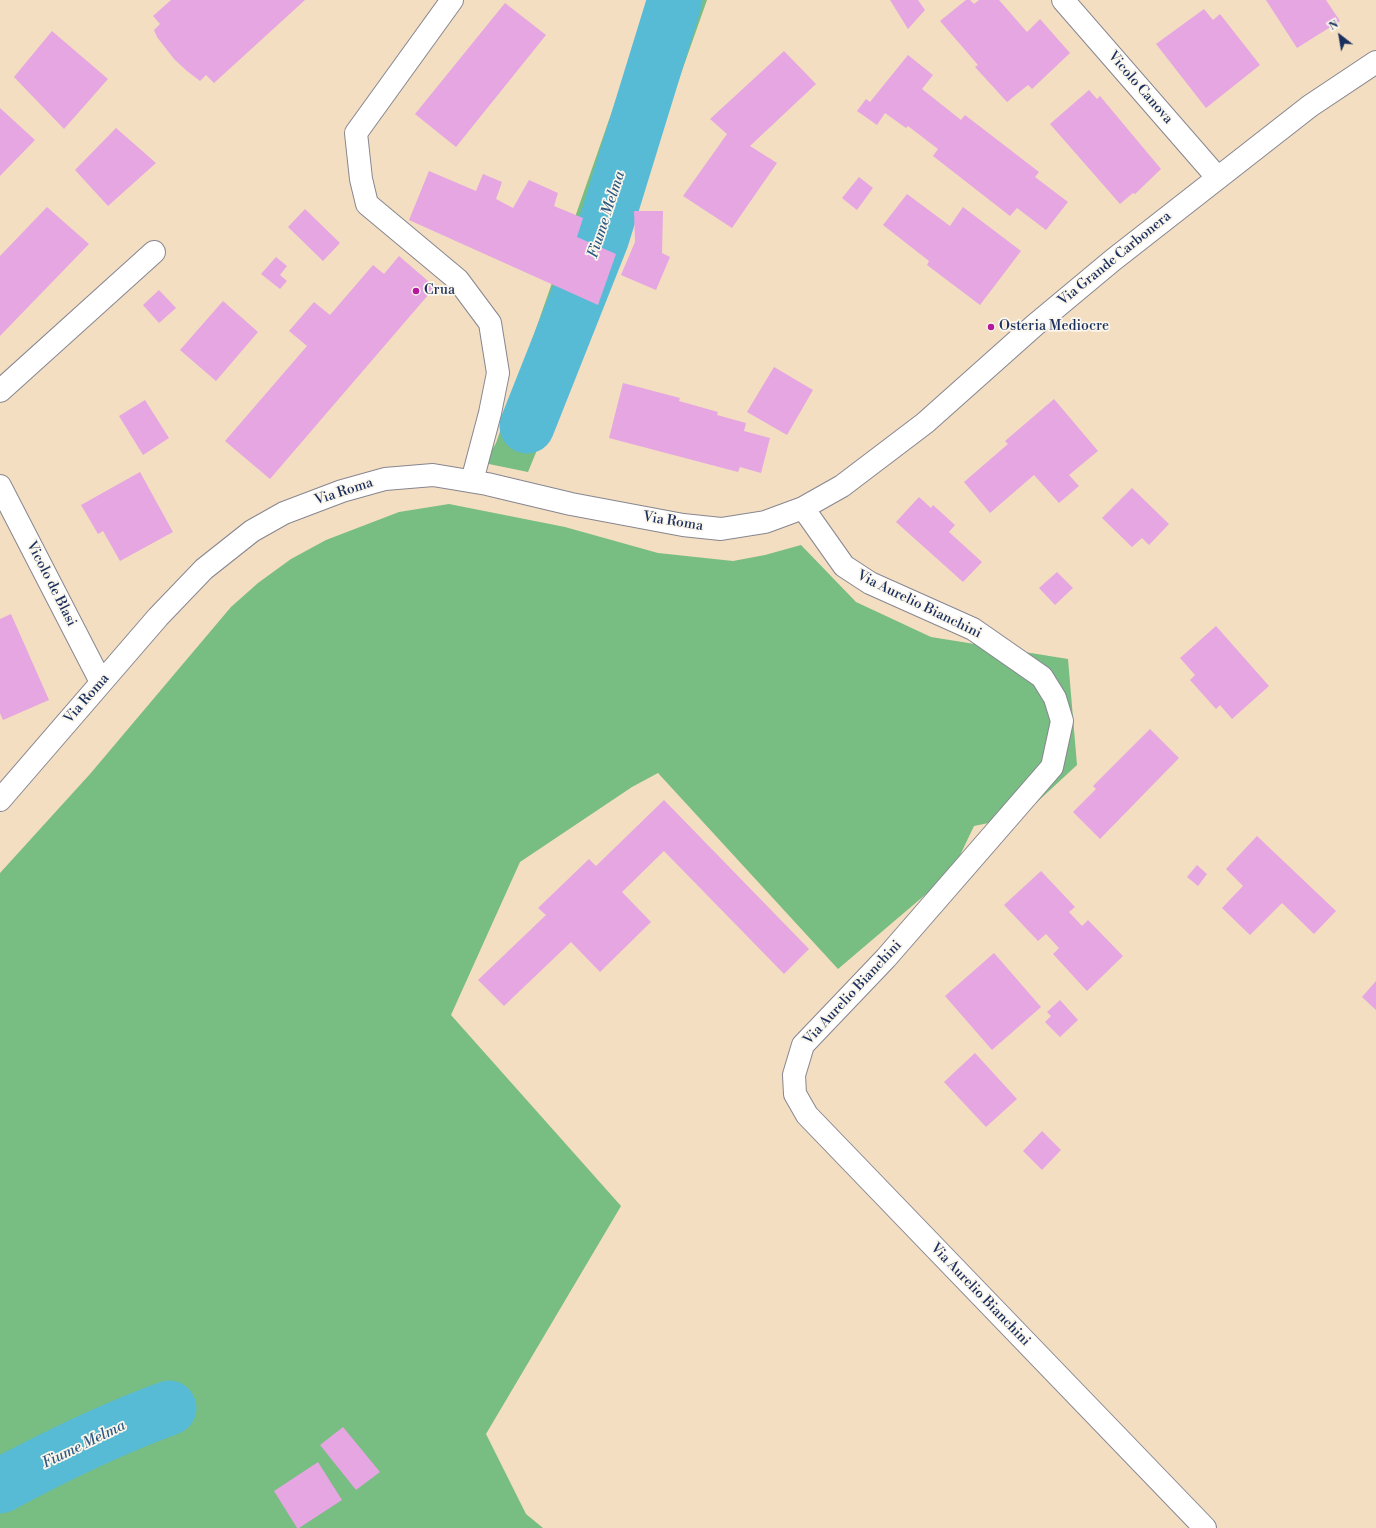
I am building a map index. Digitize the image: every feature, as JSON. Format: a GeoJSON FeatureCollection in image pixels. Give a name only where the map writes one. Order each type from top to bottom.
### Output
{"type":"FeatureCollection","features":[{"type":"Feature","properties":{"kind":"street"},"geometry":{"type":"LineString","coordinates":[[452,0],[356,133],[361,179],[367,204],[458,280],[490,323],[498,373],[490,413],[472,481]]}},
{"type":"Feature","properties":{"kind":"street","name":"Vicolo Canova"},"geometry":{"type":"LineString","coordinates":[[1063,0],[1218,177]]}},
{"type":"Feature","properties":{"kind":"street","name":"Via Grande Carbonera"},"geometry":{"type":"LineString","coordinates":[[803,508],[842,486],[925,423],[1047,315],[1114,260],[1310,106],[1376,62]]}},
{"type":"Feature","properties":{"kind":"street"},"geometry":{"type":"LineString","coordinates":[[0,391],[154,252]]}},
{"type":"Feature","properties":{"kind":"street","name":"Via Roma"},"geometry":{"type":"LineString","coordinates":[[0,800],[158,616],[204,569],[252,531],[284,513],[342,491],[385,479],[433,475],[472,481],[571,504],[683,525],[721,529],[765,522],[803,508]]}},
{"type":"Feature","properties":{"kind":"street","name":"Vicolo de Blasi"},"geometry":{"type":"LineString","coordinates":[[0,486],[101,682]]}},
{"type":"Feature","properties":{"kind":"street","name":"Via Aurelio Bianchini"},"geometry":{"type":"LineString","coordinates":[[803,508],[844,566],[870,583],[973,629],[1042,677],[1055,698],[1062,721],[1052,767],[886,958],[803,1045],[794,1075],[796,1094],[807,1115],[1205,1528]]}},
{"type":"Feature","properties":{"kind":"green space"},"geometry":{"type":"Polygon","coordinates":[[[653,0],[707,0],[616,257],[528,472],[484,463],[496,443],[638,37],[653,0]]]}},
{"type":"Feature","properties":{"kind":"green space"},"geometry":{"type":"Polygon","coordinates":[[[449,504],[565,527],[658,553],[733,561],[765,555],[801,545],[856,602],[931,637],[1068,659],[1077,765],[1022,816],[974,826],[952,872],[838,969],[658,773],[632,787],[520,862],[451,1015],[621,1206],[486,1434],[526,1514],[543,1528],[0,1528],[0,873],[90,774],[231,607],[258,583],[291,559],[326,540],[399,512],[449,504]]]}},
{"type":"Feature","properties":{"kind":"building"},"geometry":{"type":"Polygon","coordinates":[[[171,0],[305,0],[214,83],[206,75],[200,81],[187,71],[174,59],[157,37],[154,30],[160,24],[153,16],[171,0]]]}},
{"type":"Feature","properties":{"kind":"building"},"geometry":{"type":"Polygon","coordinates":[[[890,0],[918,0],[925,10],[908,29],[890,0]]]}},
{"type":"Feature","properties":{"kind":"building"},"geometry":{"type":"Polygon","coordinates":[[[966,0],[970,0],[974,4],[979,0],[999,0],[1027,32],[1040,19],[1070,53],[1032,89],[1028,85],[1007,102],[975,67],[978,65],[940,21],[966,0]]]}},
{"type":"Feature","properties":{"kind":"building"},"geometry":{"type":"Polygon","coordinates":[[[1266,0],[1326,0],[1340,21],[1297,48],[1266,0]]]}},
{"type":"Feature","properties":{"kind":"building"},"geometry":{"type":"Polygon","coordinates":[[[505,3],[546,35],[456,147],[415,114],[505,3]]]}},
{"type":"Feature","properties":{"kind":"building"},"geometry":{"type":"Polygon","coordinates":[[[1204,9],[1213,20],[1220,14],[1260,65],[1206,108],[1156,44],[1204,9]]]}},
{"type":"Feature","properties":{"kind":"building"},"geometry":{"type":"Polygon","coordinates":[[[52,31],[108,79],[64,129],[14,77],[52,31]]]}},
{"type":"Feature","properties":{"kind":"building"},"geometry":{"type":"Polygon","coordinates":[[[784,51],[816,84],[750,146],[777,163],[732,228],[683,196],[727,134],[710,119],[784,51]]]}},
{"type":"Feature","properties":{"kind":"building"},"geometry":{"type":"Polygon","coordinates":[[[908,55],[933,75],[922,89],[961,120],[965,115],[1039,172],[1035,177],[1068,202],[1046,230],[1017,208],[1010,216],[933,156],[938,149],[908,126],[906,128],[885,113],[877,125],[857,111],[866,99],[870,102],[908,55]]]}},
{"type":"Feature","properties":{"kind":"building"},"geometry":{"type":"Polygon","coordinates":[[[1089,90],[1097,99],[1100,96],[1161,169],[1135,194],[1133,193],[1120,204],[1050,124],[1089,90]]]}},
{"type":"Feature","properties":{"kind":"building"},"geometry":{"type":"Polygon","coordinates":[[[0,108],[35,140],[0,176],[0,108]]]}},
{"type":"Feature","properties":{"kind":"building"},"geometry":{"type":"Polygon","coordinates":[[[116,128],[156,163],[108,206],[75,170],[116,128]]]}},
{"type":"Feature","properties":{"kind":"building"},"geometry":{"type":"Polygon","coordinates":[[[429,171],[476,191],[483,174],[502,182],[496,199],[513,208],[529,180],[558,193],[554,206],[583,218],[577,237],[616,254],[598,305],[409,220],[429,171]]]}},
{"type":"Feature","properties":{"kind":"building"},"geometry":{"type":"Polygon","coordinates":[[[859,177],[873,188],[857,210],[842,198],[859,177]]]}},
{"type":"Feature","properties":{"kind":"building"},"geometry":{"type":"Polygon","coordinates":[[[907,194],[950,226],[963,207],[1021,251],[980,305],[927,265],[929,261],[883,225],[907,194]]]}},
{"type":"Feature","properties":{"kind":"building"},"geometry":{"type":"Polygon","coordinates":[[[47,207],[89,244],[0,336],[0,256],[47,207]]]}},
{"type":"Feature","properties":{"kind":"building"},"geometry":{"type":"Polygon","coordinates":[[[305,209],[340,243],[323,261],[288,227],[305,209]]]}},
{"type":"Feature","properties":{"kind":"building"},"geometry":{"type":"Polygon","coordinates":[[[634,211],[663,211],[662,253],[670,257],[656,290],[621,275],[635,242],[634,211]]]}},
{"type":"Feature","properties":{"kind":"building"},"geometry":{"type":"Polygon","coordinates":[[[399,256],[435,287],[270,479],[225,441],[307,346],[289,331],[314,302],[330,315],[373,265],[384,274],[399,256]]]}},
{"type":"Feature","properties":{"kind":"building"},"geometry":{"type":"Polygon","coordinates":[[[276,257],[287,266],[280,275],[287,281],[280,289],[261,274],[276,257]]]}},
{"type":"Feature","properties":{"kind":"building"},"geometry":{"type":"Polygon","coordinates":[[[159,290],[176,308],[159,323],[143,305],[159,290]]]}},
{"type":"Feature","properties":{"kind":"building"},"geometry":{"type":"Polygon","coordinates":[[[223,301],[258,332],[216,381],[180,350],[223,301]]]}},
{"type":"Feature","properties":{"kind":"building"},"geometry":{"type":"Polygon","coordinates":[[[774,367],[813,390],[787,435],[747,412],[774,367]]]}},
{"type":"Feature","properties":{"kind":"building"},"geometry":{"type":"Polygon","coordinates":[[[623,383],[680,398],[679,401],[718,412],[717,415],[746,423],[744,431],[770,438],[761,473],[740,467],[738,472],[609,438],[623,383]]]}},
{"type":"Feature","properties":{"kind":"building"},"geometry":{"type":"Polygon","coordinates":[[[1054,399],[1098,451],[1069,475],[1079,486],[1059,503],[1034,475],[990,513],[964,482],[1008,444],[1005,441],[1054,399]]]}},
{"type":"Feature","properties":{"kind":"building"},"geometry":{"type":"Polygon","coordinates":[[[145,400],[169,438],[143,455],[119,416],[145,400]]]}},
{"type":"Feature","properties":{"kind":"building"},"geometry":{"type":"Polygon","coordinates":[[[140,472],[173,532],[120,561],[103,531],[98,534],[81,505],[140,472]]]}},
{"type":"Feature","properties":{"kind":"building"},"geometry":{"type":"Polygon","coordinates":[[[1132,488],[1169,524],[1149,545],[1142,538],[1132,547],[1102,518],[1132,488]]]}},
{"type":"Feature","properties":{"kind":"building"},"geometry":{"type":"Polygon","coordinates":[[[919,497],[931,508],[933,505],[955,525],[949,532],[982,562],[963,582],[896,522],[919,497]]]}},
{"type":"Feature","properties":{"kind":"building"},"geometry":{"type":"Polygon","coordinates":[[[1057,572],[1073,588],[1055,605],[1039,588],[1057,572]]]}},
{"type":"Feature","properties":{"kind":"building"},"geometry":{"type":"Polygon","coordinates":[[[11,614],[49,700],[3,720],[0,713],[0,619],[11,614]]]}},
{"type":"Feature","properties":{"kind":"building"},"geometry":{"type":"Polygon","coordinates":[[[1216,626],[1269,686],[1232,719],[1220,705],[1216,709],[1190,680],[1195,675],[1180,658],[1216,626]]]}},
{"type":"Feature","properties":{"kind":"building"},"geometry":{"type":"Polygon","coordinates":[[[1150,729],[1179,758],[1100,839],[1073,812],[1096,789],[1093,786],[1150,729]]]}},
{"type":"Feature","properties":{"kind":"building"},"geometry":{"type":"Polygon","coordinates":[[[664,800],[809,949],[784,974],[664,851],[622,892],[651,922],[600,972],[571,942],[504,1006],[478,980],[546,915],[538,908],[589,859],[596,866],[664,800]]]}},
{"type":"Feature","properties":{"kind":"building"},"geometry":{"type":"Polygon","coordinates":[[[1257,836],[1336,911],[1314,934],[1282,903],[1250,935],[1222,908],[1243,886],[1226,869],[1257,836]]]}},
{"type":"Feature","properties":{"kind":"building"},"geometry":{"type":"Polygon","coordinates":[[[1197,865],[1207,874],[1198,886],[1187,877],[1197,865]]]}},
{"type":"Feature","properties":{"kind":"building"},"geometry":{"type":"Polygon","coordinates":[[[1041,871],[1075,907],[1069,912],[1082,926],[1088,920],[1123,956],[1087,991],[1053,954],[1059,948],[1046,934],[1038,941],[1004,905],[1041,871]]]}},
{"type":"Feature","properties":{"kind":"building"},"geometry":{"type":"Polygon","coordinates":[[[994,953],[1041,1007],[992,1050],[945,996],[994,953]]]}},
{"type":"Feature","properties":{"kind":"building"},"geometry":{"type":"Polygon","coordinates":[[[1376,981],[1376,1010],[1362,997],[1376,981]]]}},
{"type":"Feature","properties":{"kind":"building"},"geometry":{"type":"Polygon","coordinates":[[[1060,1000],[1078,1020],[1060,1037],[1045,1022],[1051,1016],[1047,1012],[1060,1000]]]}},
{"type":"Feature","properties":{"kind":"building"},"geometry":{"type":"Polygon","coordinates":[[[975,1053],[1017,1099],[986,1127],[944,1082],[975,1053]]]}},
{"type":"Feature","properties":{"kind":"building"},"geometry":{"type":"Polygon","coordinates":[[[1042,1131],[1061,1150],[1042,1170],[1023,1151],[1042,1131]]]}},
{"type":"Feature","properties":{"kind":"building"},"geometry":{"type":"Polygon","coordinates":[[[343,1427],[380,1472],[356,1490],[320,1445],[343,1427]]]}},
{"type":"Feature","properties":{"kind":"building"},"geometry":{"type":"Polygon","coordinates":[[[318,1462],[342,1500],[297,1528],[274,1491],[318,1462]]]}},
{"type":"Feature","properties":{"kind":"waterway","name":"Fiume Melma"},"geometry":{"type":"LineString","coordinates":[[527,426],[602,237],[675,0]]}},
{"type":"Feature","properties":{"kind":"waterway","name":"Fiume Melma"},"geometry":{"type":"LineString","coordinates":[[0,1486],[83,1444],[169,1408]]}},
{"type":"Feature","properties":{"kind":"place","name":"Crua"},"geometry":{"type":"Point","coordinates":[416,291]}},
{"type":"Feature","properties":{"kind":"place","name":"Osteria Mediocre"},"geometry":{"type":"Point","coordinates":[991,327]}}]}
